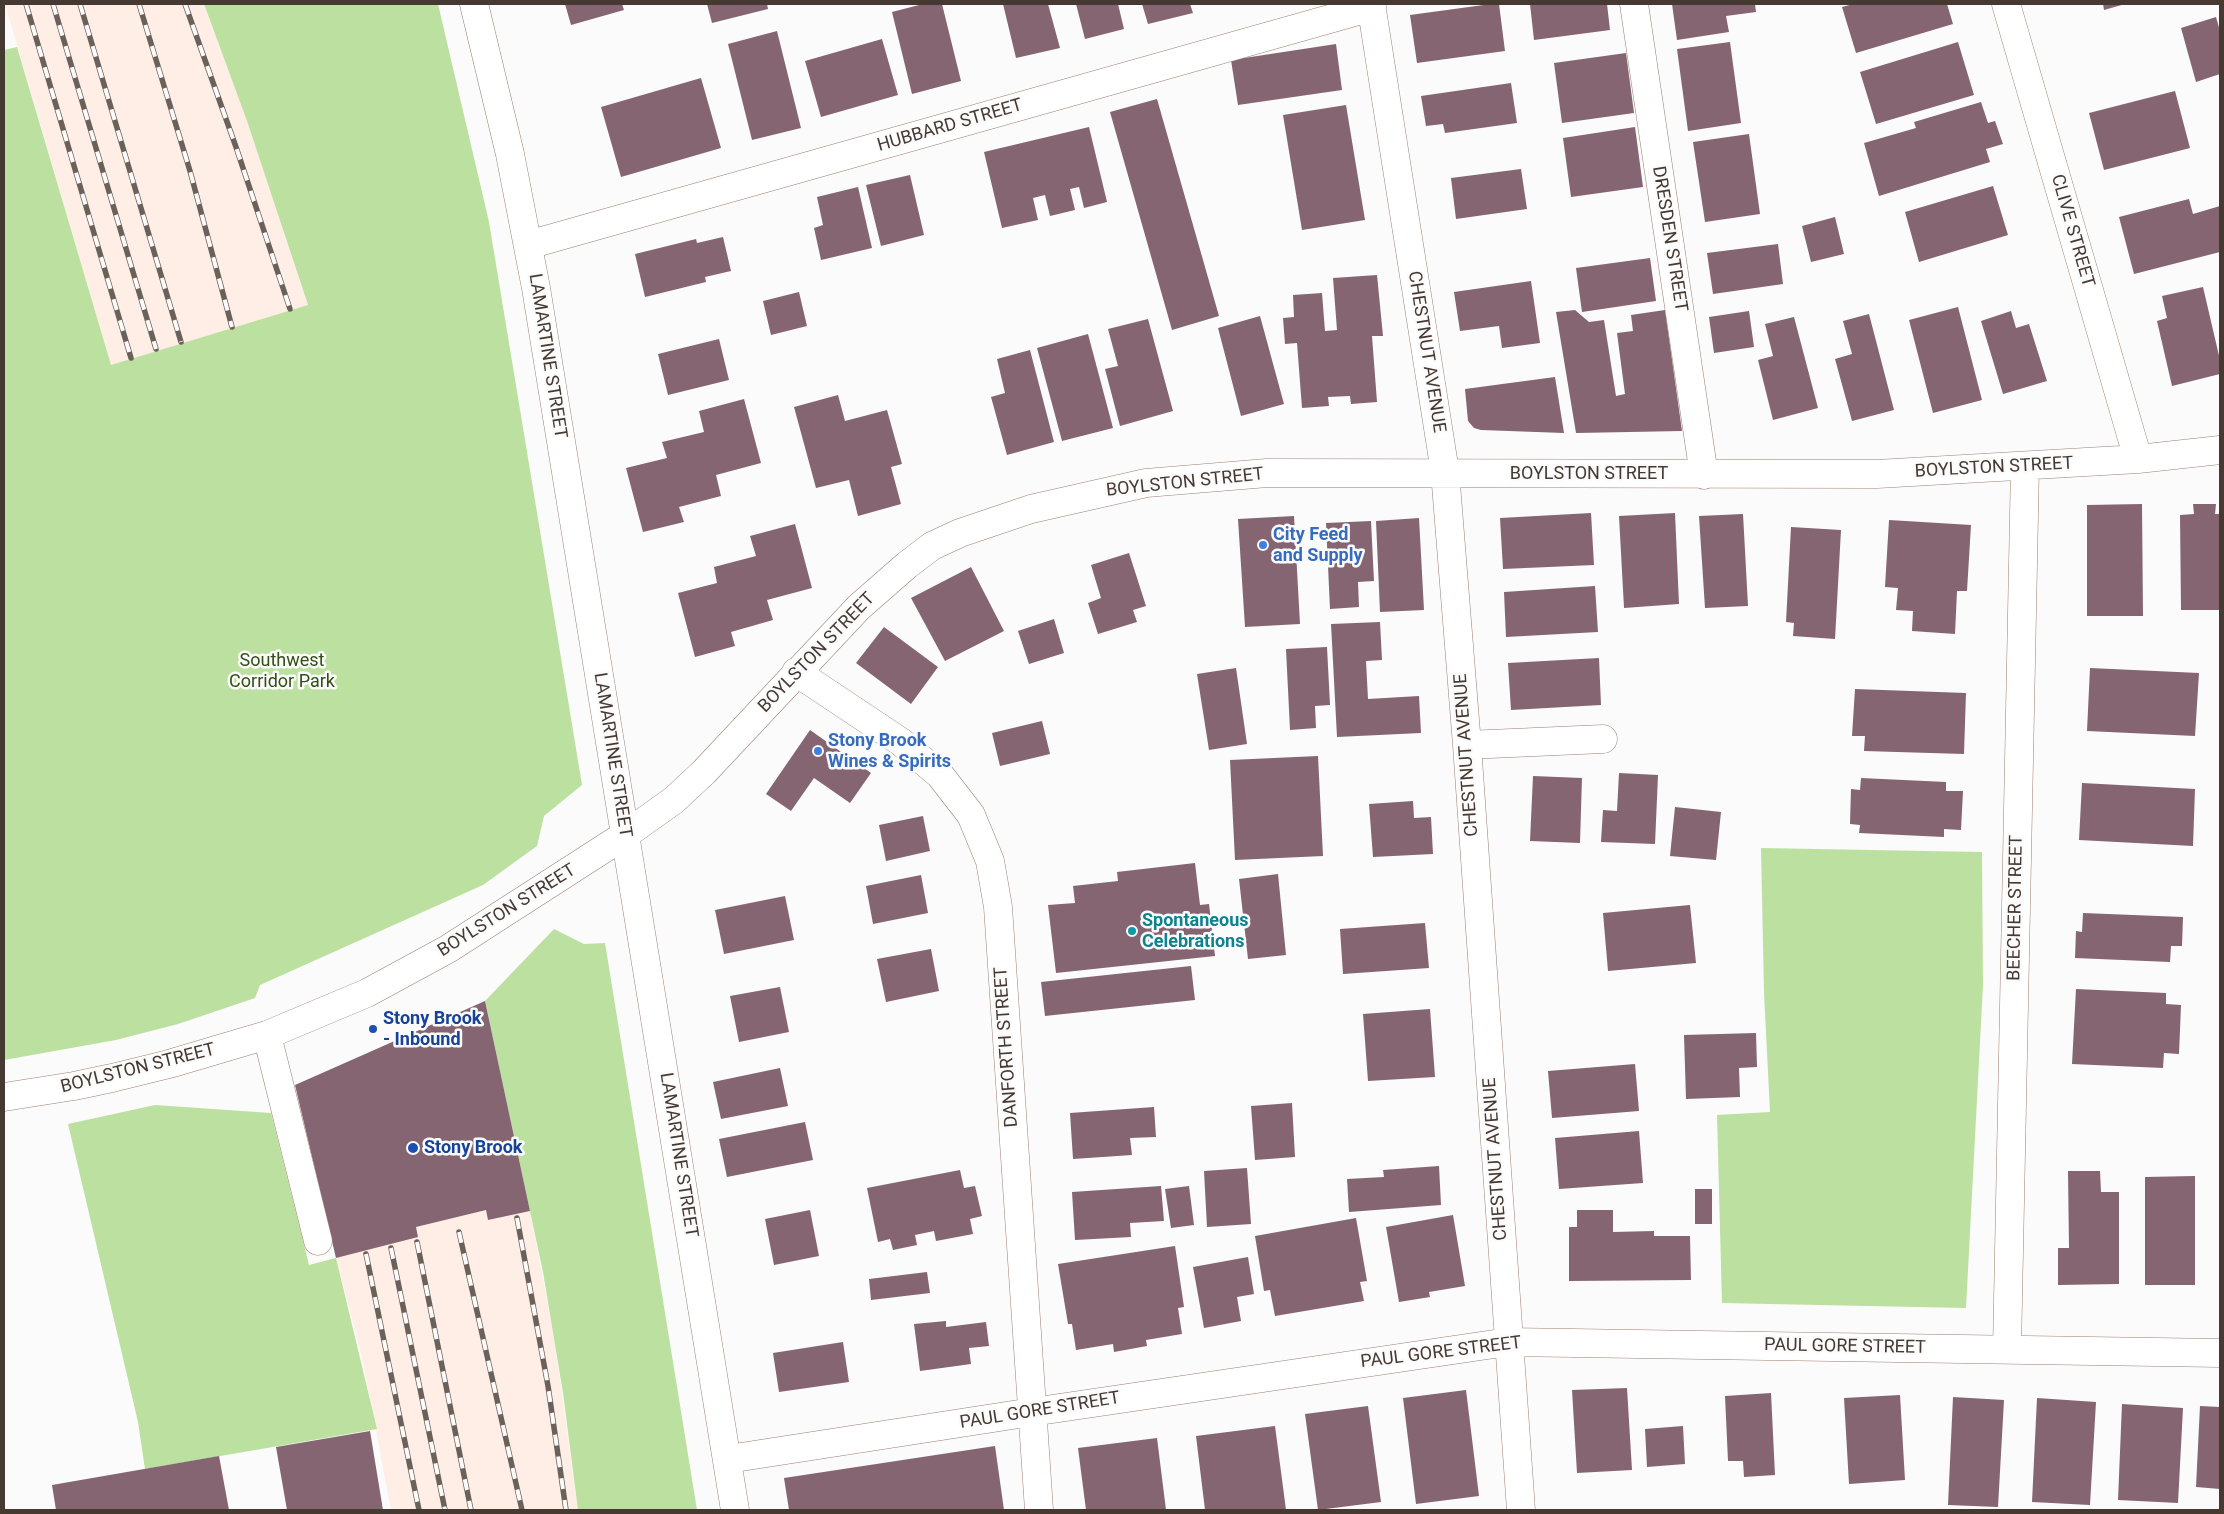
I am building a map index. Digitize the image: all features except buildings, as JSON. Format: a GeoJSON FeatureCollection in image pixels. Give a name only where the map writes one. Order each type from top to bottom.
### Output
{"type":"FeatureCollection","features":[{"type":"Feature","properties":{"kind":"street","name":"LAMARTINE STREET"},"geometry":{"type":"LineString","coordinates":[[474,4],[500,107],[528,245],[735,1510]]}},
{"type":"Feature","properties":{"kind":"street","name":"DRESDEN STREET"},"geometry":{"type":"LineString","coordinates":[[1634,4],[1704,475]]}},
{"type":"Feature","properties":{"kind":"street","name":"CLIVE STREET"},"geometry":{"type":"LineString","coordinates":[[2006,4],[2138,459]]}},
{"type":"Feature","properties":{"kind":"street","name":"HUBBARD STREET"},"geometry":{"type":"LineString","coordinates":[[528,245],[1372,5]]}},
{"type":"Feature","properties":{"kind":"street","name":"CHESTNUT AVENUE"},"geometry":{"type":"LineString","coordinates":[[1372,5],[1445,472],[1467,745],[1521,1510]]}},
{"type":"Feature","properties":{"kind":"street","name":"BOYLSTON STREET"},"geometry":{"type":"LineString","coordinates":[[4,1097],[112,1078],[169,1064],[268,1035],[338,1006],[410,971],[483,927],[626,835],[661,810],[694,782],[796,672],[884,584],[932,546],[960,533],[1031,508],[1108,490],[1187,479],[1267,473],[1876,474],[2138,459],[2220,450]]}},
{"type":"Feature","properties":{"kind":"street","name":"BEECHER STREET"},"geometry":{"type":"LineString","coordinates":[[2007,1350],[2025,466]]}},
{"type":"Feature","properties":{"kind":"street","name":"DANFORTH STREET"},"geometry":{"type":"LineString","coordinates":[[796,672],[901,742],[940,775],[971,815],[990,861],[998,907],[1039,1510]]}},
{"type":"Feature","properties":{"kind":"street"},"geometry":{"type":"LineString","coordinates":[[1467,745],[1603,739]]}},
{"type":"Feature","properties":{"kind":"street"},"geometry":{"type":"LineString","coordinates":[[268,1035],[318,1241]]}},
{"type":"Feature","properties":{"kind":"street","name":"PAUL GORE STREET"},"geometry":{"type":"LineString","coordinates":[[728,1460],[1032,1412],[1508,1342],[2220,1353]]}},
{"type":"Feature","properties":{"kind":"shaded area"},"geometry":{"type":"Polygon","coordinates":[[[5,4],[204,4],[247,121],[308,306],[111,366],[5,4]]]}},
{"type":"Feature","properties":{"kind":"shaded area"},"geometry":{"type":"Polygon","coordinates":[[[486,1210],[488,1220],[530,1211],[554,1336],[578,1510],[391,1510],[362,1357],[336,1258],[418,1237],[416,1227],[486,1210]]]}},
{"type":"Feature","properties":{"kind":"green space","name":"Southwest Corridor Park"},"geometry":{"type":"Polygon","coordinates":[[[204,4],[438,4],[489,222],[582,785],[544,816],[537,846],[483,885],[260,985],[255,998],[178,1024],[116,1040],[4,1060],[4,50],[17,47],[111,365],[308,305],[247,121],[204,4]]]}},
{"type":"Feature","properties":{"kind":"green space"},"geometry":{"type":"Polygon","coordinates":[[[1761,848],[1982,852],[1983,985],[1966,1308],[1722,1303],[1717,1115],[1770,1112],[1764,993],[1761,848]]]}},
{"type":"Feature","properties":{"kind":"green space"},"geometry":{"type":"Polygon","coordinates":[[[554,929],[584,944],[605,943],[697,1510],[578,1510],[563,1393],[543,1272],[485,1001],[554,929]]]}},
{"type":"Feature","properties":{"kind":"green space"},"geometry":{"type":"Polygon","coordinates":[[[155,1105],[271,1113],[309,1265],[336,1258],[377,1429],[145,1469],[138,1422],[68,1124],[155,1105]]]}},
{"type":"Feature","properties":{"kind":"railway"},"geometry":{"type":"LineString","coordinates":[[26,4],[131,358]]}},
{"type":"Feature","properties":{"kind":"railway"},"geometry":{"type":"LineString","coordinates":[[53,4],[156,349]]}},
{"type":"Feature","properties":{"kind":"railway"},"geometry":{"type":"LineString","coordinates":[[80,4],[181,342]]}},
{"type":"Feature","properties":{"kind":"railway"},"geometry":{"type":"LineString","coordinates":[[139,4],[190,171],[232,327]]}},
{"type":"Feature","properties":{"kind":"railway"},"geometry":{"type":"LineString","coordinates":[[185,4],[236,147],[290,309]]}},
{"type":"Feature","properties":{"kind":"railway"},"geometry":{"type":"LineString","coordinates":[[517,1218],[548,1386],[566,1510]]}},
{"type":"Feature","properties":{"kind":"railway"},"geometry":{"type":"LineString","coordinates":[[459,1232],[522,1510]]}},
{"type":"Feature","properties":{"kind":"railway"},"geometry":{"type":"LineString","coordinates":[[417,1242],[471,1510]]}},
{"type":"Feature","properties":{"kind":"railway"},"geometry":{"type":"LineString","coordinates":[[391,1248],[445,1510]]}},
{"type":"Feature","properties":{"kind":"railway"},"geometry":{"type":"LineString","coordinates":[[366,1254],[419,1510]]}},
{"type":"Feature","properties":{"kind":"place","name":"City Feed and Supply"},"geometry":{"type":"Point","coordinates":[1263,545]}},
{"type":"Feature","properties":{"kind":"place","name":"Stony Brook Wines & Spirits"},"geometry":{"type":"Point","coordinates":[818,751]}},
{"type":"Feature","properties":{"kind":"place","name":"Spontaneous Celebrations"},"geometry":{"type":"Point","coordinates":[1132,931]}},
{"type":"Feature","properties":{"kind":"place","name":"Stony Brook - Inbound"},"geometry":{"type":"Point","coordinates":[373,1029]}},
{"type":"Feature","properties":{"kind":"place","name":"Stony Brook"},"geometry":{"type":"Point","coordinates":[413,1148]}}]}
